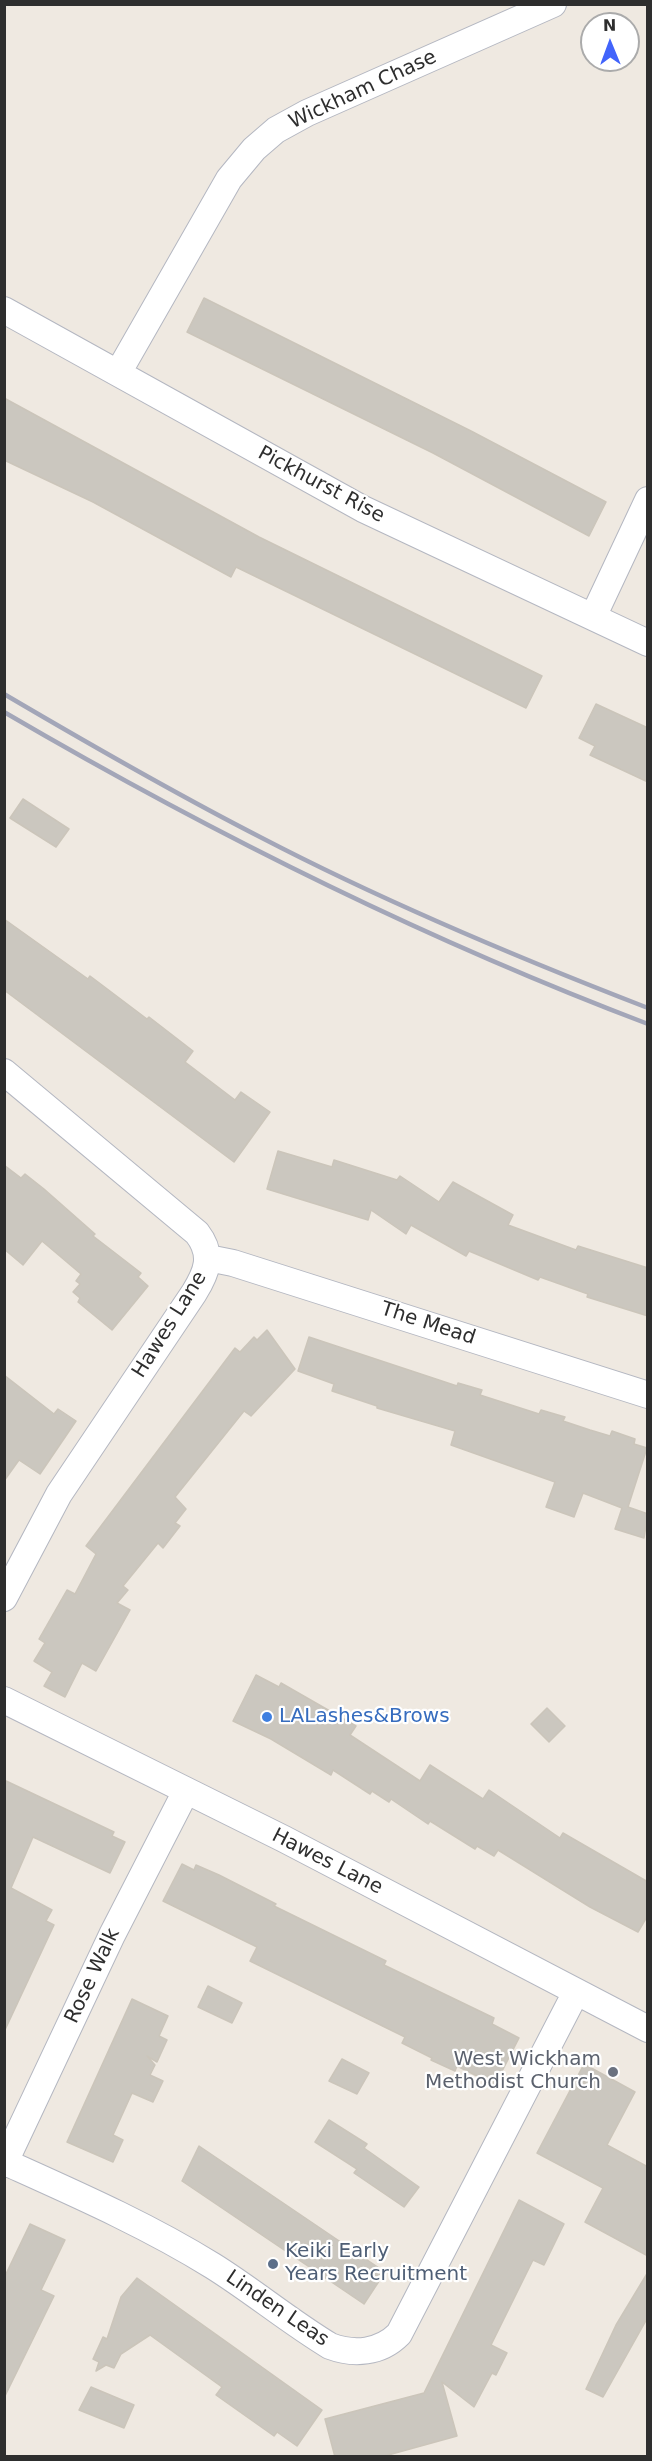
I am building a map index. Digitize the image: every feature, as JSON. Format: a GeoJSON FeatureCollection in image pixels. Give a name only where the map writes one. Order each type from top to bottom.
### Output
{"type":"FeatureCollection","features":[{"type":"Feature","properties":{"kind":"street","name":"Wickham Chase"},"geometry":{"type":"LineString","coordinates":[[118,373],[229,179],[254,149],[276,130],[307,113],[553,4]]}},
{"type":"Feature","properties":{"kind":"street","name":"Pickhurst Rise"},"geometry":{"type":"LineString","coordinates":[[4,310],[363,510],[648,642]]}},
{"type":"Feature","properties":{"kind":"street"},"geometry":{"type":"LineString","coordinates":[[593,617],[648,500]]}},
{"type":"Feature","properties":{"kind":"street","name":"Hawes Lane"},"geometry":{"type":"LineString","coordinates":[[4,1072],[197,1233],[207,1250],[208,1258],[203,1279],[59,1494],[4,1598]]}},
{"type":"Feature","properties":{"kind":"street","name":"The Mead"},"geometry":{"type":"LineString","coordinates":[[208,1258],[272,1275],[648,1395]]}},
{"type":"Feature","properties":{"kind":"street","name":"Hawes Lane"},"geometry":{"type":"LineString","coordinates":[[4,1700],[291,1843],[648,2029]]}},
{"type":"Feature","properties":{"kind":"street","name":"Rose Walk"},"geometry":{"type":"LineString","coordinates":[[5,2163],[112,1935],[186,1791]]}},
{"type":"Feature","properties":{"kind":"street","name":"Linden Leas"},"geometry":{"type":"LineString","coordinates":[[5,2163],[121,2215],[178,2246],[221,2271],[330,2346],[348,2352],[373,2350],[390,2343],[408,2317],[576,1992]]}},
{"type":"Feature","properties":{"kind":"building"},"geometry":{"type":"Polygon","coordinates":[[[204,298],[471,431],[606,502],[589,536],[433,453],[187,332],[204,298]]]}},
{"type":"Feature","properties":{"kind":"building"},"geometry":{"type":"Polygon","coordinates":[[[4,398],[259,537],[542,676],[526,708],[236,567],[231,577],[93,502],[4,460],[4,398]]]}},
{"type":"Feature","properties":{"kind":"building"},"geometry":{"type":"Polygon","coordinates":[[[596,704],[648,728],[648,782],[590,755],[595,746],[579,738],[596,704]]]}},
{"type":"Feature","properties":{"kind":"building"},"geometry":{"type":"Polygon","coordinates":[[[23,799],[69,829],[56,847],[10,818],[23,799]]]}},
{"type":"Feature","properties":{"kind":"building"},"geometry":{"type":"Polygon","coordinates":[[[4,919],[88,979],[90,976],[147,1019],[149,1017],[193,1051],[185,1062],[235,1100],[241,1092],[270,1112],[234,1162],[4,990],[4,919]]]}},
{"type":"Feature","properties":{"kind":"building"},"geometry":{"type":"Polygon","coordinates":[[[278,1151],[332,1167],[334,1160],[397,1180],[400,1176],[439,1202],[453,1182],[513,1215],[508,1225],[576,1250],[578,1246],[648,1268],[648,1316],[587,1297],[588,1294],[540,1277],[538,1280],[469,1251],[466,1256],[411,1225],[406,1234],[371,1210],[368,1220],[267,1189],[278,1151]]]}},
{"type":"Feature","properties":{"kind":"building"},"geometry":{"type":"Polygon","coordinates":[[[4,1165],[21,1178],[25,1174],[95,1234],[93,1236],[141,1273],[138,1277],[148,1286],[112,1330],[78,1302],[80,1298],[73,1292],[80,1284],[76,1281],[81,1274],[42,1241],[23,1265],[4,1249],[4,1165]]]}},
{"type":"Feature","properties":{"kind":"building"},"geometry":{"type":"Polygon","coordinates":[[[267,1330],[295,1369],[251,1416],[244,1411],[175,1497],[186,1509],[175,1523],[180,1526],[163,1548],[158,1543],[123,1586],[128,1590],[117,1603],[130,1610],[96,1671],[82,1663],[65,1697],[44,1686],[52,1672],[34,1661],[45,1643],[39,1639],[67,1590],[75,1594],[96,1554],[86,1546],[235,1348],[240,1352],[254,1337],[257,1340],[267,1330]]]}},
{"type":"Feature","properties":{"kind":"building"},"geometry":{"type":"Polygon","coordinates":[[[309,1337],[457,1386],[458,1383],[482,1390],[480,1395],[539,1414],[541,1410],[565,1417],[563,1421],[590,1430],[610,1436],[612,1431],[635,1439],[634,1444],[647,1448],[628,1507],[648,1514],[644,1538],[615,1529],[622,1508],[583,1493],[574,1517],[546,1507],[555,1482],[451,1445],[455,1431],[377,1408],[377,1406],[332,1391],[334,1384],[298,1371],[309,1337]]]}},
{"type":"Feature","properties":{"kind":"building"},"geometry":{"type":"Polygon","coordinates":[[[4,1375],[54,1414],[58,1409],[76,1421],[40,1474],[19,1460],[4,1481],[4,1375]]]}},
{"type":"Feature","properties":{"kind":"building"},"geometry":{"type":"Polygon","coordinates":[[[256,1675],[279,1687],[281,1683],[356,1726],[350,1735],[420,1781],[430,1765],[483,1799],[489,1790],[560,1838],[563,1833],[648,1882],[648,1915],[638,1932],[590,1907],[498,1850],[494,1856],[477,1846],[475,1849],[430,1821],[428,1824],[391,1799],[389,1802],[372,1791],[370,1794],[333,1770],[331,1775],[271,1739],[233,1721],[256,1675]]]}},
{"type":"Feature","properties":{"kind":"building"},"geometry":{"type":"Polygon","coordinates":[[[547,1708],[565,1726],[549,1742],[531,1724],[547,1708]]]}},
{"type":"Feature","properties":{"kind":"building"},"geometry":{"type":"Polygon","coordinates":[[[4,1780],[114,1832],[112,1836],[125,1842],[110,1873],[33,1837],[11,1888],[52,1910],[46,1921],[54,1925],[4,2032],[4,1780]]]}},
{"type":"Feature","properties":{"kind":"building"},"geometry":{"type":"Polygon","coordinates":[[[182,1864],[194,1870],[196,1865],[219,1875],[276,1904],[274,1906],[386,1961],[384,1965],[494,2018],[492,2024],[519,2038],[495,2085],[457,2066],[455,2071],[431,2060],[432,2058],[402,2043],[405,2037],[250,1961],[257,1947],[163,1901],[182,1864]]]}},
{"type":"Feature","properties":{"kind":"building"},"geometry":{"type":"Polygon","coordinates":[[[208,1986],[242,2003],[232,2023],[198,2007],[208,1986]]]}},
{"type":"Feature","properties":{"kind":"building"},"geometry":{"type":"Polygon","coordinates":[[[132,1999],[168,2016],[159,2036],[167,2040],[157,2062],[147,2056],[155,2065],[150,2075],[163,2081],[153,2102],[132,2093],[113,2135],[123,2140],[113,2162],[67,2142],[132,1999]]]}},
{"type":"Feature","properties":{"kind":"building"},"geometry":{"type":"Polygon","coordinates":[[[342,2059],[369,2073],[357,2094],[329,2081],[342,2059]]]}},
{"type":"Feature","properties":{"kind":"building"},"geometry":{"type":"Polygon","coordinates":[[[584,2064],[635,2092],[607,2145],[648,2167],[648,2256],[585,2222],[603,2188],[537,2153],[584,2064]]]}},
{"type":"Feature","properties":{"kind":"building"},"geometry":{"type":"Polygon","coordinates":[[[329,2120],[367,2144],[364,2148],[419,2187],[404,2207],[354,2173],[357,2169],[315,2142],[329,2120]]]}},
{"type":"Feature","properties":{"kind":"building"},"geometry":{"type":"Polygon","coordinates":[[[199,2146],[385,2272],[364,2304],[182,2181],[199,2146]]]}},
{"type":"Feature","properties":{"kind":"building"},"geometry":{"type":"Polygon","coordinates":[[[519,2200],[564,2224],[544,2265],[533,2260],[491,2345],[507,2353],[496,2375],[492,2373],[474,2407],[442,2382],[457,2436],[381,2457],[335,2457],[325,2419],[424,2393],[519,2200]]]}},
{"type":"Feature","properties":{"kind":"building"},"geometry":{"type":"Polygon","coordinates":[[[30,2224],[65,2240],[41,2290],[54,2296],[4,2398],[4,2278],[30,2224]]]}},
{"type":"Feature","properties":{"kind":"building"},"geometry":{"type":"Polygon","coordinates":[[[648,2272],[648,2317],[603,2397],[586,2389],[616,2325],[648,2272]]]}},
{"type":"Feature","properties":{"kind":"building"},"geometry":{"type":"Polygon","coordinates":[[[137,2278],[322,2410],[297,2446],[277,2432],[274,2436],[216,2395],[222,2387],[150,2335],[121,2354],[114,2368],[106,2365],[96,2371],[99,2362],[93,2359],[103,2337],[107,2339],[121,2297],[137,2278]]]}},
{"type":"Feature","properties":{"kind":"building"},"geometry":{"type":"Polygon","coordinates":[[[91,2387],[134,2405],[124,2428],[79,2410],[91,2387]]]}},
{"type":"Feature","properties":{"kind":"railway"},"geometry":{"type":"LineString","coordinates":[[4,694],[164,786],[356,885],[452,928],[648,1008]]}},
{"type":"Feature","properties":{"kind":"railway"},"geometry":{"type":"LineString","coordinates":[[4,712],[160,800],[320,882],[482,956],[648,1024]]}},
{"type":"Feature","properties":{"kind":"place","name":"LALashes&Brows"},"geometry":{"type":"Point","coordinates":[267,1717]}},
{"type":"Feature","properties":{"kind":"place","name":"West Wickham Methodist Church"},"geometry":{"type":"Point","coordinates":[613,2072]}},
{"type":"Feature","properties":{"kind":"place","name":"Keiki Early Years Recruitment"},"geometry":{"type":"Point","coordinates":[273,2264]}}]}
